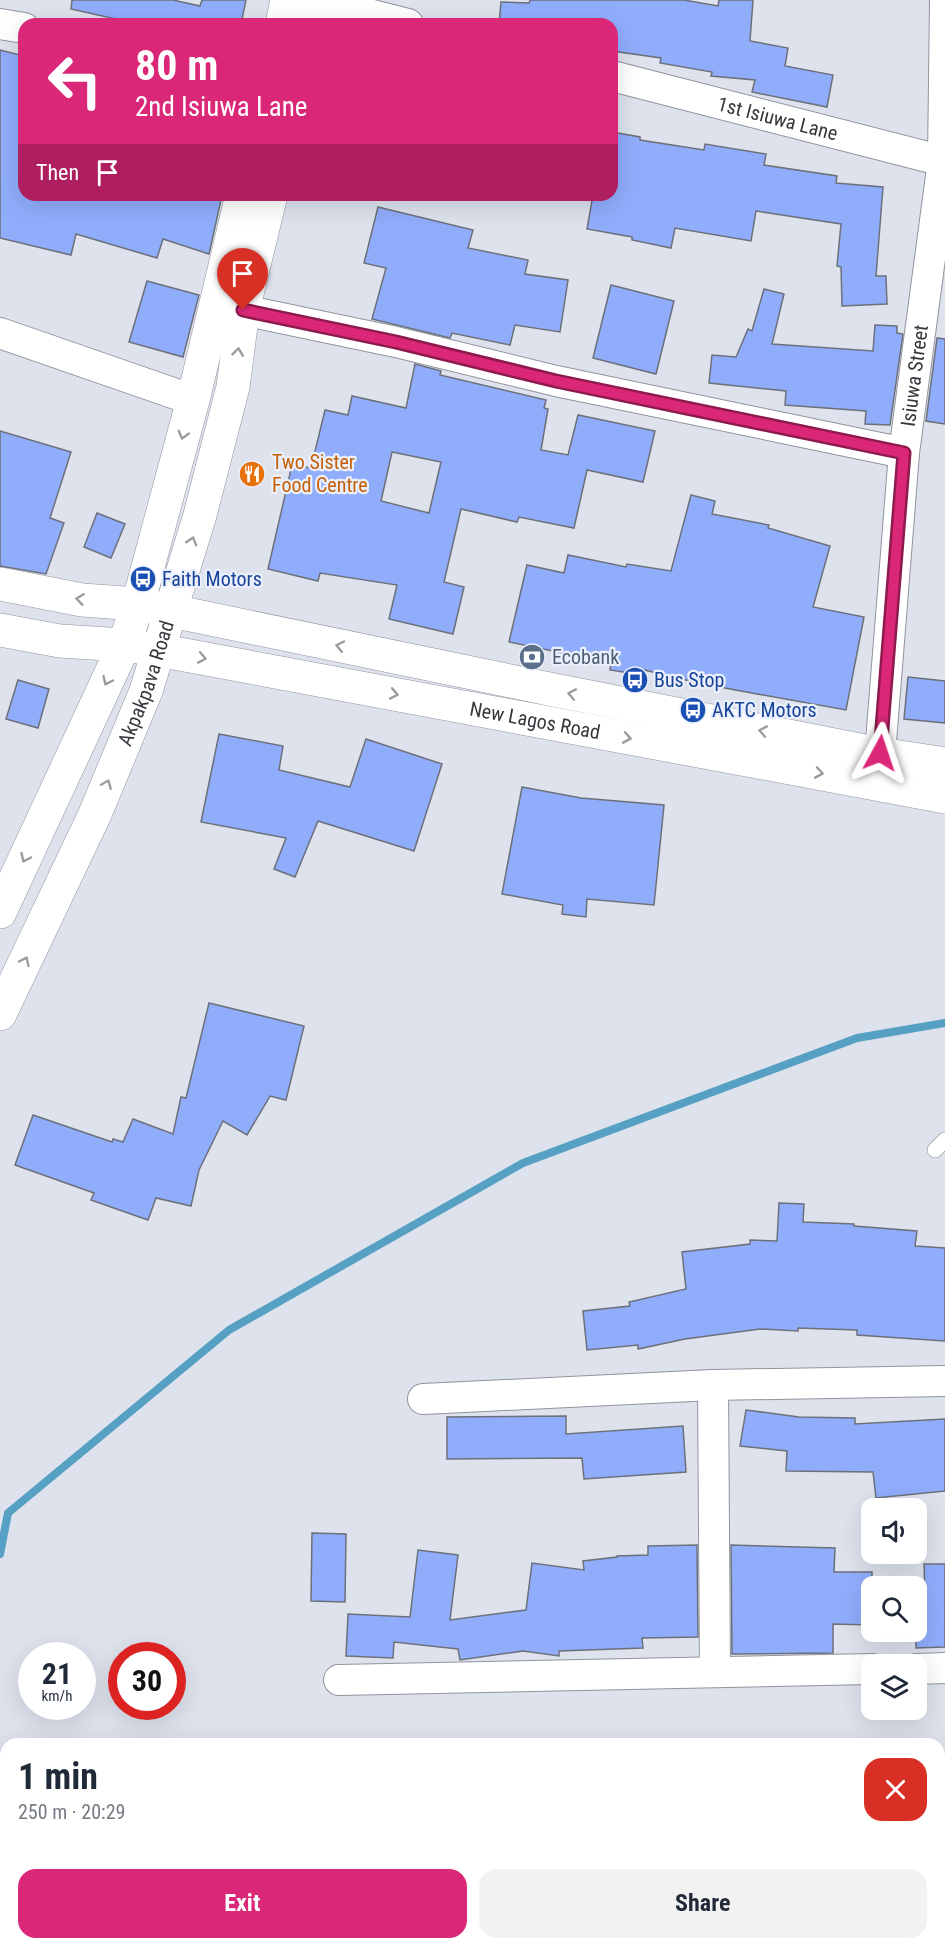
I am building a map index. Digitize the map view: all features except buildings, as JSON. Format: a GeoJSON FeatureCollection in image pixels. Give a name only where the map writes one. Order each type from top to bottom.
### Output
{"type":"FeatureCollection","features":[{"type":"Feature","properties":{"kind":"main road"},"geometry":{"type":"LineString","coordinates":[[283,18],[287,0]]}},
{"type":"Feature","properties":{"kind":"main road"},"geometry":{"type":"LineString","coordinates":[[312,18],[317,0]]}},
{"type":"Feature","properties":{"kind":"main road","name":"Akpakpava Road"},"geometry":{"type":"LineString","coordinates":[[0,912],[124,645],[138,604],[193,400],[241,201]]}},
{"type":"Feature","properties":{"kind":"main road","name":"Akpakpava Road"},"geometry":{"type":"LineString","coordinates":[[0,1014],[95,814],[146,691],[200,515],[234,387],[243,310],[269,201]]}},
{"type":"Feature","properties":{"kind":"main road","name":"New Lagos Road"},"geometry":{"type":"LineString","coordinates":[[0,584],[82,600],[138,604],[554,690],[945,764]]}},
{"type":"Feature","properties":{"kind":"main road","name":"New Lagos Road"},"geometry":{"type":"LineString","coordinates":[[0,630],[60,641],[124,645],[158,650],[945,796]]}},
{"type":"Feature","properties":{"kind":"street"},"geometry":{"type":"LineString","coordinates":[[317,0],[385,18]]}},
{"type":"Feature","properties":{"kind":"street","name":"Isiuwa Street"},"geometry":{"type":"LineString","coordinates":[[880,753],[904,453],[943,161],[945,0]]}},
{"type":"Feature","properties":{"kind":"street"},"geometry":{"type":"LineString","coordinates":[[0,24],[18,27]]}},
{"type":"Feature","properties":{"kind":"street","name":"1st Isiuwa Lane"},"geometry":{"type":"LineString","coordinates":[[618,78],[943,161]]}},
{"type":"Feature","properties":{"kind":"street"},"geometry":{"type":"LineString","coordinates":[[243,310],[396,342],[556,381],[904,453]]}},
{"type":"Feature","properties":{"kind":"street"},"geometry":{"type":"LineString","coordinates":[[0,333],[193,400]]}},
{"type":"Feature","properties":{"kind":"street"},"geometry":{"type":"LineString","coordinates":[[423,1399],[713,1384],[945,1381]]}},
{"type":"Feature","properties":{"kind":"street"},"geometry":{"type":"LineString","coordinates":[[713,1384],[715,1672]]}},
{"type":"Feature","properties":{"kind":"street"},"geometry":{"type":"LineString","coordinates":[[927,1669],[945,1668]]}},
{"type":"Feature","properties":{"kind":"street"},"geometry":{"type":"LineString","coordinates":[[339,1680],[861,1669]]}},
{"type":"Feature","properties":{"kind":"waterway"},"geometry":{"type":"LineString","coordinates":[[0,1554],[8,1513],[229,1330],[523,1163],[857,1038],[945,1023]]}},
{"type":"Feature","properties":{"kind":"place","name":"Two Sister Food Centre"},"geometry":{"type":"Point","coordinates":[252,474]}},
{"type":"Feature","properties":{"kind":"place","name":"Faith Motors"},"geometry":{"type":"Point","coordinates":[143,579]}},
{"type":"Feature","properties":{"kind":"place","name":"Ecobank"},"geometry":{"type":"Point","coordinates":[532,657]}},
{"type":"Feature","properties":{"kind":"place","name":"Bus Stop"},"geometry":{"type":"Point","coordinates":[635,680]}},
{"type":"Feature","properties":{"kind":"place","name":"AKTC Motors"},"geometry":{"type":"Point","coordinates":[693,710]}},
{"type":"Feature","properties":{"kind":"route"},"geometry":{"type":"LineString","coordinates":[[243,310],[396,342],[556,381],[904,453],[880,753]]}}]}
